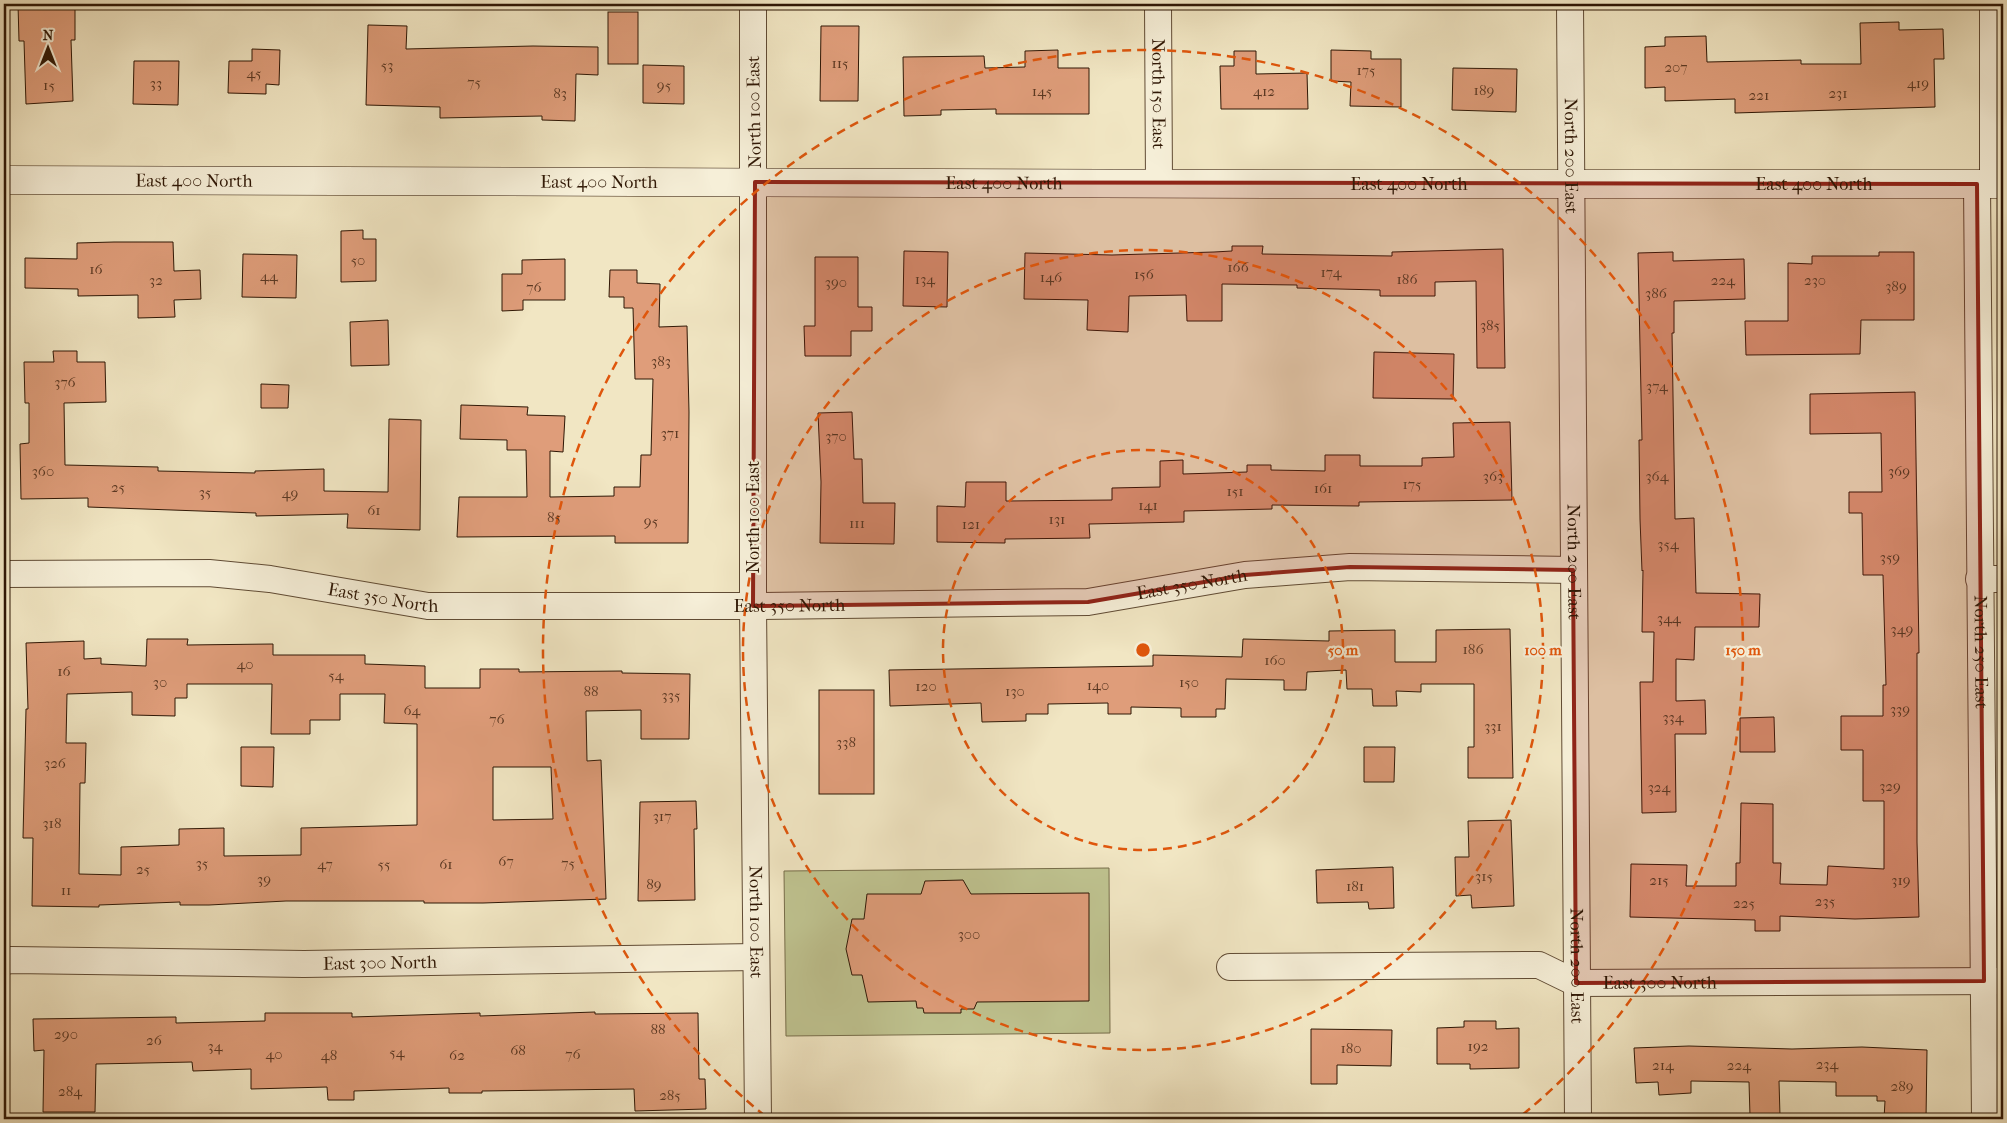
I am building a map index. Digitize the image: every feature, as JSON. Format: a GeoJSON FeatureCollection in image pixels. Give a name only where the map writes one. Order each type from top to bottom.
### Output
{"type":"FeatureCollection","features":[{"type":"Feature","properties":{"kind":"main road","name":"East 400 North"},"geometry":{"type":"LineString","coordinates":[[4,180],[1159,184],[1991,184]]}},
{"type":"Feature","properties":{"kind":"street","name":"North 100 East"},"geometry":{"type":"LineString","coordinates":[[753,4],[753,606],[758,1119]]}},
{"type":"Feature","properties":{"kind":"street","name":"North 150 East"},"geometry":{"type":"LineString","coordinates":[[1158,4],[1159,184]]}},
{"type":"Feature","properties":{"kind":"street","name":"North 200 East"},"geometry":{"type":"LineString","coordinates":[[1570,4],[1578,1119]]}},
{"type":"Feature","properties":{"kind":"street","name":"North 250 East"},"geometry":{"type":"LineString","coordinates":[[1985,1119],[1993,981],[1991,184],[1993,4]]}},
{"type":"Feature","properties":{"kind":"street","name":"East 350 North"},"geometry":{"type":"LineString","coordinates":[[4,574],[209,573],[280,580],[428,606],[753,606],[1088,602],[1245,575],[1350,566],[1573,570]]}},
{"type":"Feature","properties":{"kind":"street","name":"East 300 North"},"geometry":{"type":"LineString","coordinates":[[4,961],[304,964],[756,957]]}},
{"type":"Feature","properties":{"kind":"street","name":"East 300 North"},"geometry":{"type":"LineString","coordinates":[[1230,967],[1539,965],[1576,983],[1993,981]]}},
{"type":"Feature","properties":{"kind":"highlighted area"},"geometry":{"type":"Polygon","coordinates":[[[755,182],[1977,184],[1984,981],[1576,983],[1573,570],[1350,567],[1245,575],[1088,602],[753,606],[755,182]]]}},
{"type":"Feature","properties":{"kind":"green space"},"geometry":{"type":"Polygon","coordinates":[[[1109,868],[1110,1033],[786,1036],[784,871],[1109,868]]]}},
{"type":"Feature","properties":{"kind":"building"},"geometry":{"type":"Polygon","coordinates":[[[18,4],[75,4],[75,40],[71,40],[73,101],[26,104],[24,41],[19,41],[18,4]]]}},
{"type":"Feature","properties":{"kind":"building"},"geometry":{"type":"Polygon","coordinates":[[[608,12],[638,12],[638,64],[608,64],[608,12]]]}},
{"type":"Feature","properties":{"kind":"building"},"geometry":{"type":"Polygon","coordinates":[[[1899,22],[1899,30],[1943,29],[1944,59],[1934,59],[1935,107],[1735,113],[1735,99],[1665,101],[1665,87],[1645,88],[1645,47],[1665,46],[1665,37],[1706,36],[1707,62],[1801,60],[1801,64],[1861,64],[1860,23],[1899,22]]]}},
{"type":"Feature","properties":{"kind":"building"},"geometry":{"type":"Polygon","coordinates":[[[368,25],[407,26],[406,49],[533,46],[598,47],[598,75],[576,74],[575,121],[542,120],[542,116],[440,118],[440,107],[366,105],[368,25]]]}},
{"type":"Feature","properties":{"kind":"building"},"geometry":{"type":"Polygon","coordinates":[[[821,26],[859,26],[858,101],[820,101],[821,26]]]}},
{"type":"Feature","properties":{"kind":"building"},"geometry":{"type":"Polygon","coordinates":[[[252,49],[280,50],[279,85],[266,84],[266,94],[228,93],[229,61],[252,61],[252,49]]]}},
{"type":"Feature","properties":{"kind":"building"},"geometry":{"type":"Polygon","coordinates":[[[1058,50],[1058,68],[1089,68],[1089,114],[996,114],[996,109],[941,110],[941,115],[904,116],[903,57],[984,56],[985,68],[1025,67],[1025,51],[1058,50]]]}},
{"type":"Feature","properties":{"kind":"building"},"geometry":{"type":"Polygon","coordinates":[[[1331,50],[1371,51],[1371,59],[1401,59],[1401,107],[1350,106],[1351,82],[1331,81],[1331,50]]]}},
{"type":"Feature","properties":{"kind":"building"},"geometry":{"type":"Polygon","coordinates":[[[1234,51],[1256,51],[1256,74],[1307,73],[1308,109],[1221,109],[1220,66],[1234,66],[1234,51]]]}},
{"type":"Feature","properties":{"kind":"building"},"geometry":{"type":"Polygon","coordinates":[[[134,61],[179,61],[178,105],[133,104],[134,61]]]}},
{"type":"Feature","properties":{"kind":"building"},"geometry":{"type":"Polygon","coordinates":[[[643,65],[684,66],[684,104],[643,103],[643,65]]]}},
{"type":"Feature","properties":{"kind":"building"},"geometry":{"type":"Polygon","coordinates":[[[1453,68],[1517,69],[1516,112],[1452,110],[1453,68]]]}},
{"type":"Feature","properties":{"kind":"building"},"geometry":{"type":"Polygon","coordinates":[[[363,230],[363,239],[376,239],[376,281],[341,282],[341,231],[363,230]]]}},
{"type":"Feature","properties":{"kind":"building"},"geometry":{"type":"Polygon","coordinates":[[[173,242],[174,271],[200,270],[201,299],[174,300],[175,317],[138,318],[138,295],[78,296],[78,289],[25,288],[25,258],[77,259],[77,243],[173,242]]]}},
{"type":"Feature","properties":{"kind":"building"},"geometry":{"type":"Polygon","coordinates":[[[1232,246],[1263,246],[1262,254],[1392,256],[1392,252],[1503,249],[1505,368],[1477,368],[1476,281],[1435,282],[1435,296],[1380,296],[1380,290],[1297,288],[1297,285],[1222,284],[1222,321],[1187,321],[1186,295],[1129,296],[1128,332],[1087,330],[1088,300],[1024,299],[1025,253],[1112,255],[1214,252],[1232,251],[1232,246]]]}},
{"type":"Feature","properties":{"kind":"building"},"geometry":{"type":"Polygon","coordinates":[[[904,251],[948,252],[947,307],[903,306],[904,251]]]}},
{"type":"Feature","properties":{"kind":"building"},"geometry":{"type":"Polygon","coordinates":[[[1673,252],[1673,261],[1744,259],[1745,299],[1674,301],[1674,333],[1672,333],[1675,519],[1694,518],[1696,593],[1760,594],[1759,627],[1695,627],[1694,660],[1676,659],[1676,701],[1705,700],[1706,734],[1675,734],[1676,812],[1642,813],[1640,682],[1653,682],[1654,632],[1642,632],[1643,570],[1639,440],[1642,440],[1638,253],[1673,252]]]}},
{"type":"Feature","properties":{"kind":"building"},"geometry":{"type":"Polygon","coordinates":[[[1879,252],[1914,252],[1914,320],[1861,320],[1860,354],[1746,355],[1745,321],[1788,321],[1788,263],[1812,264],[1812,256],[1879,256],[1879,252]]]}},
{"type":"Feature","properties":{"kind":"building"},"geometry":{"type":"Polygon","coordinates":[[[243,254],[297,255],[296,298],[242,297],[243,254]]]}},
{"type":"Feature","properties":{"kind":"building"},"geometry":{"type":"Polygon","coordinates":[[[815,257],[858,257],[858,307],[872,307],[872,331],[851,331],[851,356],[805,356],[804,326],[815,326],[815,257]]]}},
{"type":"Feature","properties":{"kind":"building"},"geometry":{"type":"Polygon","coordinates":[[[565,259],[565,300],[523,300],[523,310],[502,311],[502,274],[522,274],[522,260],[565,259]]]}},
{"type":"Feature","properties":{"kind":"building"},"geometry":{"type":"Polygon","coordinates":[[[610,270],[637,270],[637,283],[660,284],[659,327],[687,326],[689,412],[688,543],[615,543],[615,536],[457,537],[459,497],[527,497],[526,450],[507,450],[507,440],[460,439],[461,405],[528,407],[527,415],[565,416],[563,452],[550,451],[550,497],[614,496],[614,487],[640,487],[641,455],[651,455],[653,379],[635,379],[633,308],[624,308],[624,297],[609,297],[610,270]]]}},
{"type":"Feature","properties":{"kind":"building"},"geometry":{"type":"Polygon","coordinates":[[[388,320],[389,365],[351,366],[350,322],[388,320]]]}},
{"type":"Feature","properties":{"kind":"building"},"geometry":{"type":"Polygon","coordinates":[[[53,351],[77,351],[77,362],[105,362],[106,402],[64,403],[65,465],[158,467],[158,471],[255,473],[255,471],[324,469],[324,491],[388,492],[389,419],[421,420],[420,530],[347,528],[348,514],[256,516],[256,513],[88,507],[88,498],[21,499],[20,444],[29,443],[29,403],[25,403],[24,362],[54,362],[53,351]]]}},
{"type":"Feature","properties":{"kind":"building"},"geometry":{"type":"Polygon","coordinates":[[[1374,352],[1454,354],[1453,399],[1373,398],[1374,352]]]}},
{"type":"Feature","properties":{"kind":"building"},"geometry":{"type":"Polygon","coordinates":[[[261,384],[289,385],[288,408],[261,408],[261,384]]]}},
{"type":"Feature","properties":{"kind":"building"},"geometry":{"type":"Polygon","coordinates":[[[1915,392],[1919,653],[1917,653],[1917,842],[1919,917],[1855,919],[1780,916],[1780,931],[1755,931],[1755,920],[1630,917],[1631,864],[1687,865],[1686,886],[1736,886],[1736,863],[1740,863],[1741,803],[1773,804],[1773,863],[1781,863],[1780,884],[1827,885],[1828,866],[1884,869],[1884,801],[1863,801],[1863,750],[1841,750],[1841,716],[1883,716],[1883,685],[1886,685],[1883,575],[1863,575],[1862,513],[1849,513],[1849,492],[1882,492],[1881,433],[1810,434],[1810,394],[1915,392]]]}},
{"type":"Feature","properties":{"kind":"building"},"geometry":{"type":"Polygon","coordinates":[[[852,412],[854,459],[862,459],[863,503],[895,503],[894,544],[820,543],[821,482],[818,413],[852,412]]]}},
{"type":"Feature","properties":{"kind":"building"},"geometry":{"type":"Polygon","coordinates":[[[1510,422],[1512,500],[1359,502],[1359,506],[1272,505],[1272,509],[1184,511],[1184,522],[1089,524],[1090,538],[1005,539],[1005,543],[937,542],[937,506],[965,507],[966,482],[1006,482],[1006,501],[1112,500],[1112,488],[1160,487],[1160,461],[1183,460],[1183,474],[1247,472],[1247,465],[1271,465],[1271,470],[1325,471],[1325,455],[1360,455],[1360,466],[1422,466],[1422,458],[1454,457],[1453,423],[1510,422]]]}},
{"type":"Feature","properties":{"kind":"building"},"geometry":{"type":"Polygon","coordinates":[[[1510,629],[1513,778],[1468,778],[1468,747],[1474,747],[1474,684],[1421,684],[1421,692],[1396,691],[1397,706],[1373,706],[1372,689],[1347,689],[1346,670],[1307,672],[1306,690],[1284,690],[1284,680],[1226,679],[1225,709],[1216,709],[1216,717],[1181,717],[1181,708],[1131,707],[1131,714],[1108,714],[1108,703],[1048,704],[1048,714],[1026,714],[1026,721],[982,722],[981,703],[890,706],[889,670],[1153,666],[1153,655],[1242,657],[1243,639],[1329,641],[1329,631],[1395,630],[1395,662],[1436,662],[1436,630],[1510,629]]]}},
{"type":"Feature","properties":{"kind":"building"},"geometry":{"type":"Polygon","coordinates":[[[147,639],[188,639],[187,645],[273,644],[273,655],[365,655],[365,664],[425,666],[425,688],[480,688],[480,669],[519,669],[519,672],[622,671],[622,673],[690,674],[689,739],[641,739],[641,710],[586,711],[587,761],[601,760],[606,899],[483,903],[286,901],[209,905],[180,905],[180,902],[99,905],[99,907],[32,906],[33,838],[23,838],[26,709],[28,709],[26,643],[84,641],[84,659],[101,658],[101,664],[146,666],[147,639]],[[187,684],[187,698],[175,698],[175,716],[132,715],[132,692],[67,694],[66,743],[86,743],[85,783],[80,783],[79,874],[121,875],[121,847],[179,845],[179,829],[224,828],[224,856],[301,855],[301,828],[417,825],[417,724],[384,723],[385,694],[340,694],[340,720],[310,720],[310,734],[271,734],[272,684],[187,684]],[[493,767],[493,820],[553,819],[551,767],[493,767]]]}},
{"type":"Feature","properties":{"kind":"building"},"geometry":{"type":"Polygon","coordinates":[[[819,690],[874,690],[874,794],[819,794],[819,690]]]}},
{"type":"Feature","properties":{"kind":"building"},"geometry":{"type":"Polygon","coordinates":[[[1774,717],[1775,752],[1740,752],[1740,718],[1774,717]]]}},
{"type":"Feature","properties":{"kind":"building"},"geometry":{"type":"Polygon","coordinates":[[[241,747],[274,747],[273,787],[241,786],[241,747]]]}},
{"type":"Feature","properties":{"kind":"building"},"geometry":{"type":"Polygon","coordinates":[[[1364,747],[1395,747],[1394,782],[1364,782],[1364,747]]]}},
{"type":"Feature","properties":{"kind":"building"},"geometry":{"type":"Polygon","coordinates":[[[696,801],[697,829],[694,829],[695,900],[638,901],[640,802],[696,801]]]}},
{"type":"Feature","properties":{"kind":"building"},"geometry":{"type":"Polygon","coordinates":[[[1511,820],[1514,906],[1472,908],[1471,895],[1456,896],[1455,857],[1469,857],[1468,821],[1511,820]]]}},
{"type":"Feature","properties":{"kind":"building"},"geometry":{"type":"Polygon","coordinates":[[[1393,867],[1394,908],[1369,909],[1368,902],[1317,903],[1316,870],[1393,867]]]}},
{"type":"Feature","properties":{"kind":"building"},"geometry":{"type":"Polygon","coordinates":[[[963,880],[971,894],[1089,893],[1089,1001],[977,1002],[974,1009],[961,1009],[961,1013],[924,1013],[923,1008],[917,1008],[916,1001],[868,1002],[862,975],[852,975],[846,949],[852,919],[864,919],[867,894],[921,894],[925,881],[963,880]]]}},
{"type":"Feature","properties":{"kind":"building"},"geometry":{"type":"Polygon","coordinates":[[[595,1012],[595,1014],[698,1013],[699,1079],[705,1079],[706,1109],[635,1111],[634,1089],[482,1091],[482,1093],[449,1093],[449,1088],[354,1091],[354,1100],[328,1100],[327,1087],[251,1089],[251,1069],[193,1071],[192,1062],[96,1064],[95,1112],[43,1112],[44,1050],[34,1051],[33,1019],[176,1017],[176,1023],[265,1021],[265,1013],[352,1013],[352,1017],[480,1013],[480,1016],[595,1012]]]}},
{"type":"Feature","properties":{"kind":"building"},"geometry":{"type":"Polygon","coordinates":[[[1464,1021],[1496,1021],[1496,1029],[1519,1028],[1519,1068],[1470,1069],[1470,1064],[1437,1064],[1437,1028],[1464,1027],[1464,1021]]]}},
{"type":"Feature","properties":{"kind":"building"},"geometry":{"type":"Polygon","coordinates":[[[1311,1029],[1392,1030],[1391,1066],[1337,1065],[1337,1084],[1311,1084],[1311,1029]]]}},
{"type":"Feature","properties":{"kind":"building"},"geometry":{"type":"Polygon","coordinates":[[[1689,1046],[1792,1049],[1862,1047],[1927,1050],[1926,1119],[1884,1119],[1885,1101],[1877,1101],[1877,1096],[1836,1096],[1836,1082],[1779,1081],[1780,1116],[1750,1116],[1749,1082],[1691,1081],[1691,1093],[1659,1095],[1658,1082],[1636,1083],[1634,1048],[1689,1046]]]}}]}
